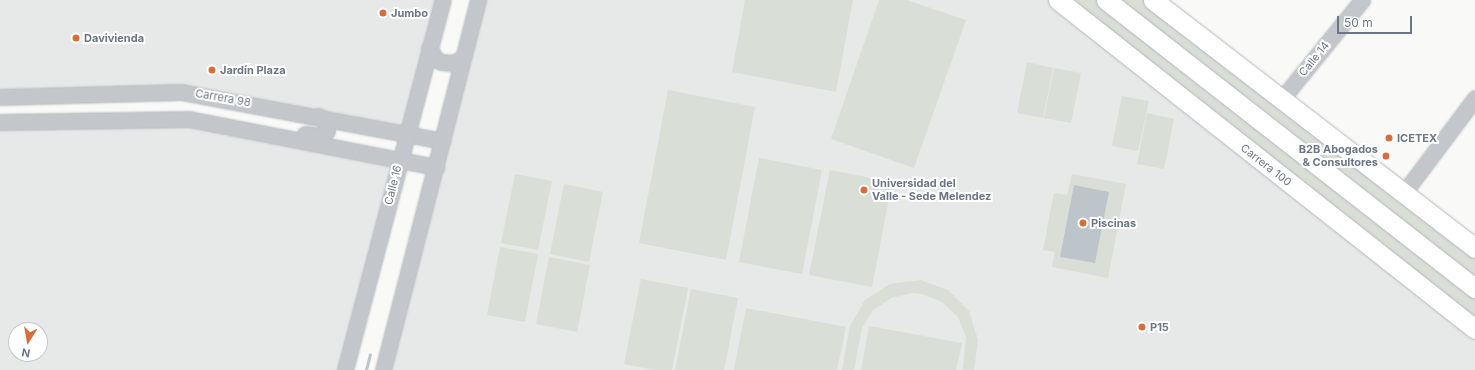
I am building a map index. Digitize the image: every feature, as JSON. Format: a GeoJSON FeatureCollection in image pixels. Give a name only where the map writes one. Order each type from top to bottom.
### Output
{"type":"FeatureCollection","features":[{"type":"Feature","properties":{"kind":"main road","name":"Carrera 100"},"geometry":{"type":"LineString","coordinates":[[1058,0],[1475,329]]}},
{"type":"Feature","properties":{"kind":"main road"},"geometry":{"type":"LineString","coordinates":[[1106,0],[1475,288]]}},
{"type":"Feature","properties":{"kind":"main road"},"geometry":{"type":"LineString","coordinates":[[1153,0],[1475,248]]}},
{"type":"Feature","properties":{"kind":"street","name":"Calle 16"},"geometry":{"type":"LineString","coordinates":[[345,370],[443,0]]}},
{"type":"Feature","properties":{"kind":"street"},"geometry":{"type":"LineString","coordinates":[[383,370],[478,0]]}},
{"type":"Feature","properties":{"kind":"street","name":"Calle 14"},"geometry":{"type":"LineString","coordinates":[[1281,100],[1362,0]]}},
{"type":"Feature","properties":{"kind":"street"},"geometry":{"type":"LineString","coordinates":[[430,48],[436,59],[441,62],[453,63],[463,58]]}},
{"type":"Feature","properties":{"kind":"street","name":"Carrera 98"},"geometry":{"type":"LineString","coordinates":[[0,96],[181,92],[318,116],[442,141]]}},
{"type":"Feature","properties":{"kind":"street"},"geometry":{"type":"LineString","coordinates":[[1403,194],[1475,98]]}},
{"type":"Feature","properties":{"kind":"street"},"geometry":{"type":"LineString","coordinates":[[287,136],[293,132],[323,135],[327,123],[318,116]]}},
{"type":"Feature","properties":{"kind":"street"},"geometry":{"type":"LineString","coordinates":[[0,122],[189,119],[287,136],[436,167]]}},
{"type":"Feature","properties":{"kind":"shaded area","name":"Jardín Plaza"},"geometry":{"type":"Polygon","coordinates":[[[0,0],[443,0],[407,134],[234,100],[0,97],[0,0]]]}},
{"type":"Feature","properties":{"kind":"shaded area","name":"Universidad del Valle - Sede Melendez"},"geometry":{"type":"Polygon","coordinates":[[[478,0],[1058,0],[1475,329],[1475,370],[383,370],[478,0]]]}},
{"type":"Feature","properties":{"kind":"shaded area"},"geometry":{"type":"Polygon","coordinates":[[[745,0],[853,0],[836,92],[732,72],[745,0]]]}},
{"type":"Feature","properties":{"kind":"shaded area"},"geometry":{"type":"Polygon","coordinates":[[[879,0],[907,0],[966,20],[914,168],[831,139],[879,0]]]}},
{"type":"Feature","properties":{"kind":"shaded area"},"geometry":{"type":"Polygon","coordinates":[[[1058,0],[1153,0],[1475,248],[1475,329],[1058,0]]]}},
{"type":"Feature","properties":{"kind":"shaded area"},"geometry":{"type":"Polygon","coordinates":[[[1027,62],[1053,68],[1043,118],[1017,113],[1027,62]]]}},
{"type":"Feature","properties":{"kind":"shaded area"},"geometry":{"type":"Polygon","coordinates":[[[1054,68],[1081,73],[1071,123],[1044,118],[1054,68]]]}},
{"type":"Feature","properties":{"kind":"shaded area"},"geometry":{"type":"Polygon","coordinates":[[[668,90],[755,107],[726,260],[639,243],[668,90]]]}},
{"type":"Feature","properties":{"kind":"shaded area"},"geometry":{"type":"Polygon","coordinates":[[[1122,96],[1149,101],[1138,151],[1112,146],[1122,96]]]}},
{"type":"Feature","properties":{"kind":"shaded area"},"geometry":{"type":"Polygon","coordinates":[[[1147,113],[1174,119],[1164,169],[1137,164],[1147,113]]]}},
{"type":"Feature","properties":{"kind":"shaded area"},"geometry":{"type":"Polygon","coordinates":[[[189,119],[400,159],[345,370],[0,370],[0,122],[189,119]]]}},
{"type":"Feature","properties":{"kind":"shaded area"},"geometry":{"type":"Polygon","coordinates":[[[759,158],[822,170],[802,274],[739,262],[759,158]]]}},
{"type":"Feature","properties":{"kind":"shaded area"},"geometry":{"type":"Polygon","coordinates":[[[830,170],[892,182],[872,287],[809,275],[830,170]]]}},
{"type":"Feature","properties":{"kind":"shaded area"},"geometry":{"type":"Polygon","coordinates":[[[515,174],[552,181],[538,250],[501,243],[515,174]]]}},
{"type":"Feature","properties":{"kind":"shaded area","name":"Piscinas"},"geometry":{"type":"Polygon","coordinates":[[[1072,174],[1126,184],[1108,278],[1052,267],[1055,252],[1043,250],[1054,193],[1067,195],[1072,174]]]}},
{"type":"Feature","properties":{"kind":"shaded area"},"geometry":{"type":"Polygon","coordinates":[[[564,184],[603,192],[589,262],[550,254],[564,184]]]}},
{"type":"Feature","properties":{"kind":"shaded area"},"geometry":{"type":"Polygon","coordinates":[[[1074,185],[1109,192],[1095,263],[1060,257],[1074,185]]]}},
{"type":"Feature","properties":{"kind":"shaded area"},"geometry":{"type":"Polygon","coordinates":[[[500,247],[538,254],[525,322],[487,315],[500,247]]]}},
{"type":"Feature","properties":{"kind":"shaded area"},"geometry":{"type":"Polygon","coordinates":[[[549,257],[590,265],[577,332],[536,324],[549,257]]]}},
{"type":"Feature","properties":{"kind":"shaded area"},"geometry":{"type":"Polygon","coordinates":[[[641,279],[688,288],[672,370],[654,370],[624,364],[641,279]]]}},
{"type":"Feature","properties":{"kind":"shaded area"},"geometry":{"type":"Polygon","coordinates":[[[920,280],[948,290],[969,311],[978,340],[974,370],[963,370],[966,337],[958,317],[942,302],[922,294],[912,293],[891,298],[873,310],[862,328],[854,370],[842,370],[850,326],[865,300],[890,284],[920,280]]]}},
{"type":"Feature","properties":{"kind":"shaded area"},"geometry":{"type":"Polygon","coordinates":[[[691,289],[738,298],[724,370],[675,370],[691,289]]]}},
{"type":"Feature","properties":{"kind":"shaded area"},"geometry":{"type":"Polygon","coordinates":[[[746,308],[846,327],[837,370],[734,370],[746,308]]]}},
{"type":"Feature","properties":{"kind":"shaded area"},"geometry":{"type":"Polygon","coordinates":[[[869,326],[962,343],[956,370],[861,370],[869,326]]]}},
{"type":"Feature","properties":{"kind":"waterway"},"geometry":{"type":"LineString","coordinates":[[366,370],[370,354]]}},
{"type":"Feature","properties":{"kind":"place","name":"Jumbo"},"geometry":{"type":"Point","coordinates":[383,13]}},
{"type":"Feature","properties":{"kind":"place","name":"Davivienda"},"geometry":{"type":"Point","coordinates":[76,38]}},
{"type":"Feature","properties":{"kind":"place","name":"Jardín Plaza"},"geometry":{"type":"Point","coordinates":[212,70]}},
{"type":"Feature","properties":{"kind":"place","name":"ICETEX"},"geometry":{"type":"Point","coordinates":[1389,138]}},
{"type":"Feature","properties":{"kind":"place","name":"B2B Abogados & Consultores"},"geometry":{"type":"Point","coordinates":[1386,156]}},
{"type":"Feature","properties":{"kind":"place","name":"Universidad del Valle - Sede Melendez"},"geometry":{"type":"Point","coordinates":[864,190]}},
{"type":"Feature","properties":{"kind":"place","name":"Piscinas"},"geometry":{"type":"Point","coordinates":[1083,223]}},
{"type":"Feature","properties":{"kind":"place","name":"P15"},"geometry":{"type":"Point","coordinates":[1142,327]}}]}
